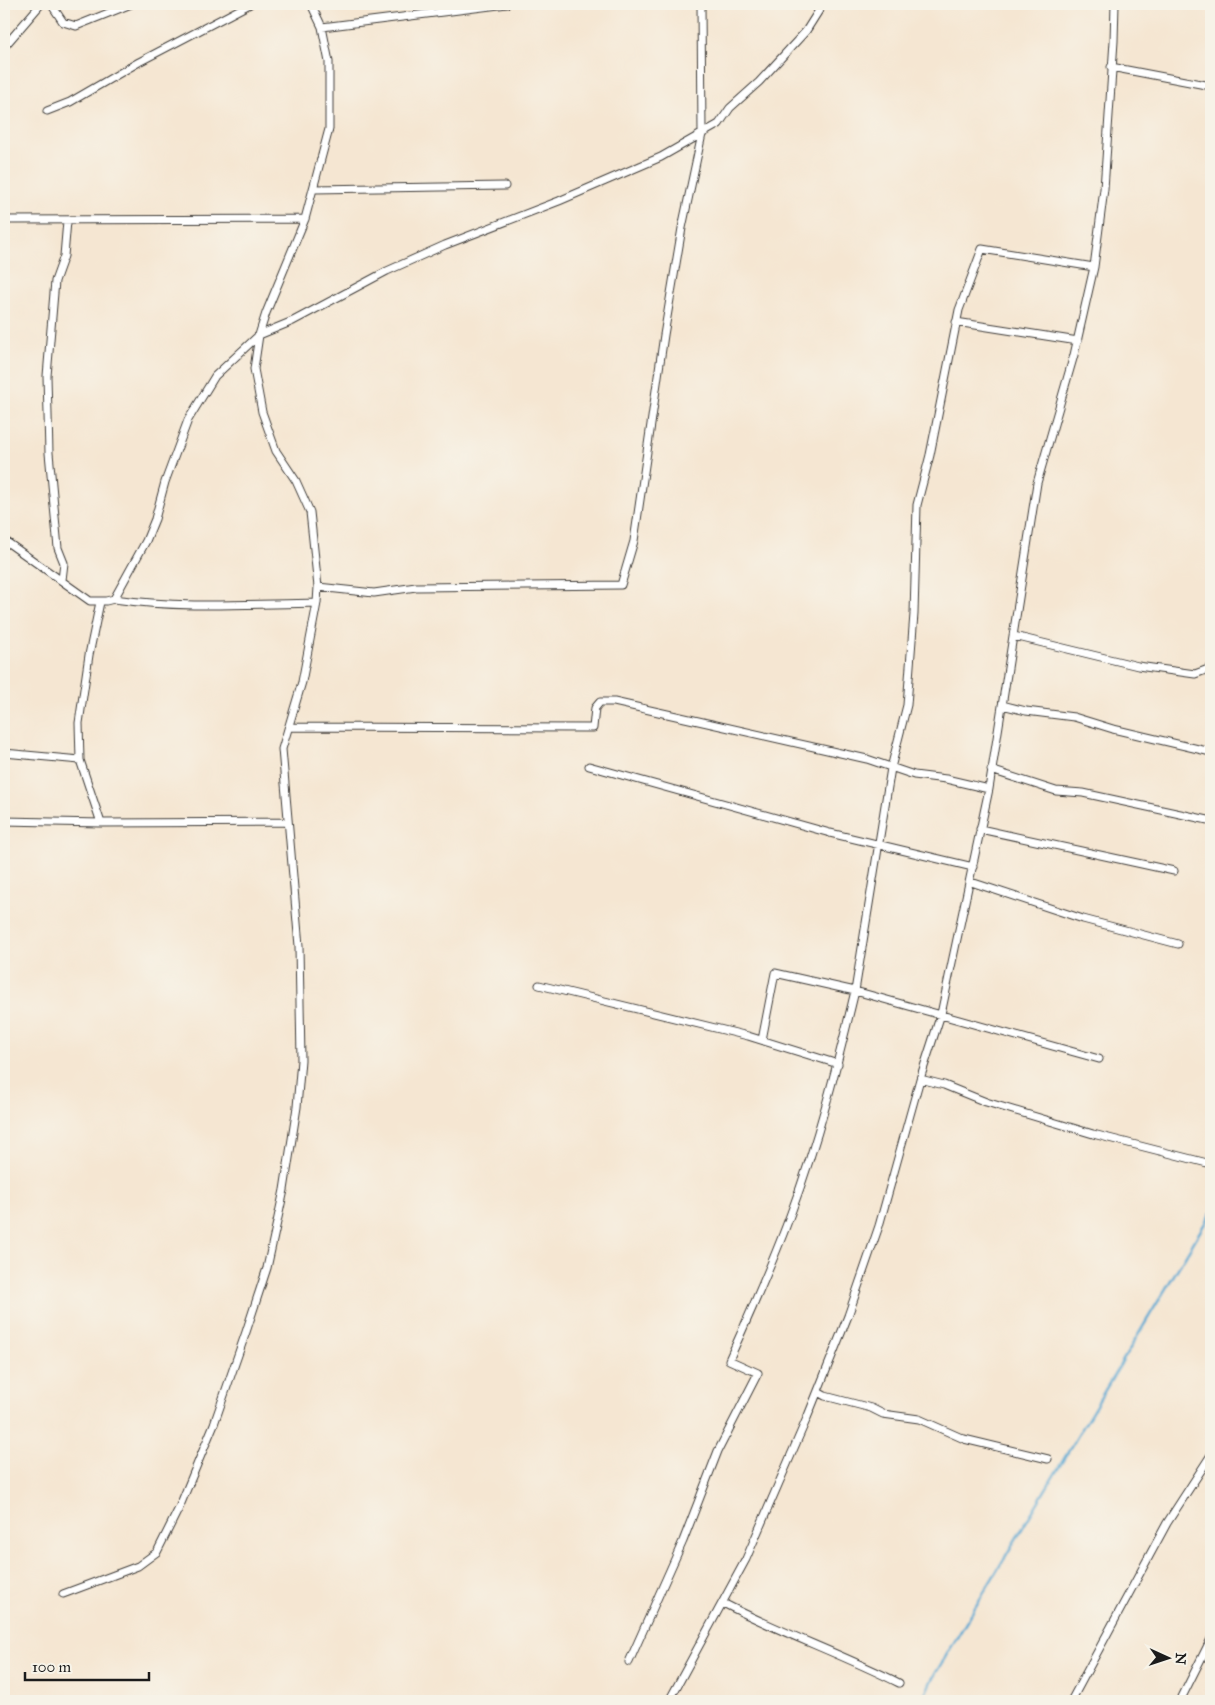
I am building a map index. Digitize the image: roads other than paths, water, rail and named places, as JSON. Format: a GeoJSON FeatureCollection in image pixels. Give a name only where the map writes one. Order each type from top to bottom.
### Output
{"type":"FeatureCollection","features":[{"type":"Feature","properties":{"kind":"street"},"geometry":{"type":"LineString","coordinates":[[4,47],[41,4]]}},
{"type":"Feature","properties":{"kind":"street"},"geometry":{"type":"LineString","coordinates":[[51,4],[63,22],[76,26],[131,4]]}},
{"type":"Feature","properties":{"kind":"street"},"geometry":{"type":"LineString","coordinates":[[47,111],[70,102],[139,62],[250,4]]}},
{"type":"Feature","properties":{"kind":"street"},"geometry":{"type":"LineString","coordinates":[[63,1594],[138,1566],[156,1552],[180,1508],[199,1464],[267,1268],[284,1190],[298,1107],[301,1060],[299,946],[282,749],[302,682],[317,603],[318,587],[310,512],[296,481],[276,451],[262,412],[254,369],[259,335],[266,313],[305,219],[329,129],[329,62],[322,28],[311,4]]}},
{"type":"Feature","properties":{"kind":"street"},"geometry":{"type":"LineString","coordinates":[[322,28],[507,4]]}},
{"type":"Feature","properties":{"kind":"street"},"geometry":{"type":"LineString","coordinates":[[318,587],[374,593],[416,587],[621,585],[634,541],[665,328],[682,228],[702,134],[701,4]]}},
{"type":"Feature","properties":{"kind":"street"},"geometry":{"type":"LineString","coordinates":[[114,599],[138,557],[156,519],[164,482],[188,420],[215,376],[259,335],[293,321],[387,271],[445,244],[619,177],[662,158],[719,124],[730,108],[759,82],[806,31],[824,4]]}},
{"type":"Feature","properties":{"kind":"street"},"geometry":{"type":"LineString","coordinates":[[669,1701],[746,1560],[818,1392],[848,1316],[878,1226],[920,1079],[941,1014],[971,882],[989,789],[1037,482],[1078,341],[1094,267],[1104,189],[1115,4]]}},
{"type":"Feature","properties":{"kind":"street"},"geometry":{"type":"LineString","coordinates":[[1111,67],[1211,86]]}},
{"type":"Feature","properties":{"kind":"street"},"geometry":{"type":"LineString","coordinates":[[314,189],[505,186]]}},
{"type":"Feature","properties":{"kind":"street"},"geometry":{"type":"LineString","coordinates":[[4,220],[40,218],[67,221],[305,219]]}},
{"type":"Feature","properties":{"kind":"street"},"geometry":{"type":"LineString","coordinates":[[62,580],[64,563],[58,548],[49,453],[47,376],[55,281],[64,256],[67,221]]}},
{"type":"Feature","properties":{"kind":"street"},"geometry":{"type":"LineString","coordinates":[[630,1662],[683,1542],[718,1451],[758,1373],[729,1360],[761,1290],[792,1212],[838,1064],[856,991],[891,768],[901,735],[909,681],[914,614],[917,505],[930,455],[956,322],[972,270],[982,249],[1094,267]]}},
{"type":"Feature","properties":{"kind":"street"},"geometry":{"type":"LineString","coordinates":[[956,322],[1078,341]]}},
{"type":"Feature","properties":{"kind":"street"},"geometry":{"type":"LineString","coordinates":[[4,540],[90,601],[100,602],[114,599],[155,605],[196,606],[317,603]]}},
{"type":"Feature","properties":{"kind":"street"},"geometry":{"type":"LineString","coordinates":[[100,602],[82,691],[78,723],[80,760],[102,823]]}},
{"type":"Feature","properties":{"kind":"street"},"geometry":{"type":"LineString","coordinates":[[1014,636],[1138,666],[1195,674],[1211,668]]}},
{"type":"Feature","properties":{"kind":"street"},"geometry":{"type":"LineString","coordinates":[[289,727],[593,728],[595,708],[600,702],[614,702],[867,759],[914,776],[946,779],[989,789]]}},
{"type":"Feature","properties":{"kind":"street"},"geometry":{"type":"LineString","coordinates":[[1002,705],[1026,711],[1074,716],[1113,729],[1150,736],[1211,752]]}},
{"type":"Feature","properties":{"kind":"street"},"geometry":{"type":"LineString","coordinates":[[4,753],[80,760]]}},
{"type":"Feature","properties":{"kind":"street"},"geometry":{"type":"LineString","coordinates":[[589,766],[879,845],[973,867]]}},
{"type":"Feature","properties":{"kind":"street"},"geometry":{"type":"LineString","coordinates":[[991,770],[1056,791],[1083,793],[1208,820]]}},
{"type":"Feature","properties":{"kind":"street"},"geometry":{"type":"LineString","coordinates":[[4,821],[102,823],[288,822]]}},
{"type":"Feature","properties":{"kind":"street"},"geometry":{"type":"LineString","coordinates":[[980,829],[1174,871]]}},
{"type":"Feature","properties":{"kind":"street"},"geometry":{"type":"LineString","coordinates":[[971,882],[1083,919],[1178,944]]}},
{"type":"Feature","properties":{"kind":"street"},"geometry":{"type":"LineString","coordinates":[[762,1040],[775,973],[856,991],[1099,1059]]}},
{"type":"Feature","properties":{"kind":"street"},"geometry":{"type":"LineString","coordinates":[[539,985],[762,1040],[838,1064]]}},
{"type":"Feature","properties":{"kind":"street"},"geometry":{"type":"LineString","coordinates":[[920,1079],[944,1085],[986,1102],[1093,1134],[1211,1164]]}},
{"type":"Feature","properties":{"kind":"street"},"geometry":{"type":"LineString","coordinates":[[818,1392],[825,1396],[865,1406],[883,1414],[918,1419],[964,1439],[1048,1458]]}},
{"type":"Feature","properties":{"kind":"street"},"geometry":{"type":"LineString","coordinates":[[1071,1701],[1167,1522],[1211,1455]]}},
{"type":"Feature","properties":{"kind":"street"},"geometry":{"type":"LineString","coordinates":[[723,1604],[900,1683]]}},
{"type":"Feature","properties":{"kind":"street"},"geometry":{"type":"LineString","coordinates":[[1180,1701],[1211,1638]]}},
{"type":"Feature","properties":{"kind":"waterway"},"geometry":{"type":"LineString","coordinates":[[922,1701],[931,1681],[1211,1213]]}}]}
